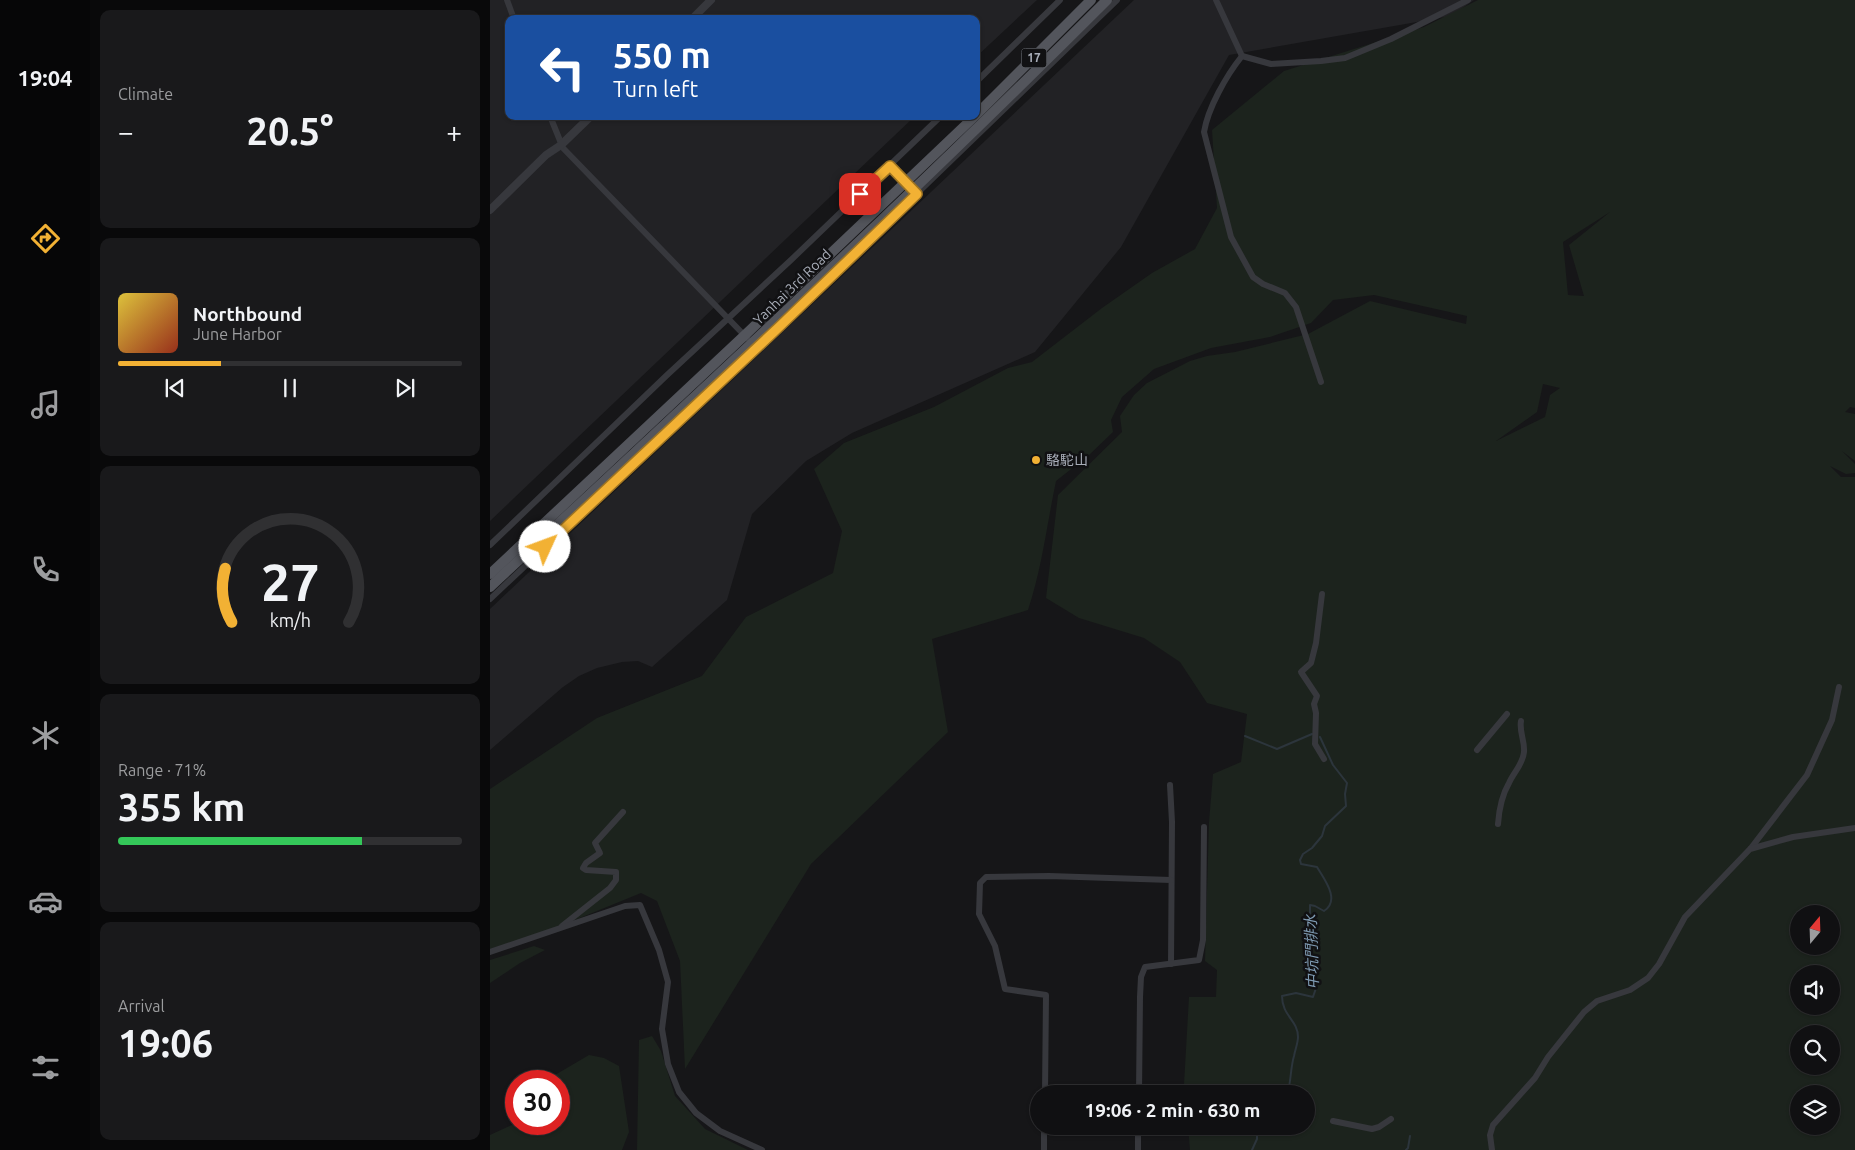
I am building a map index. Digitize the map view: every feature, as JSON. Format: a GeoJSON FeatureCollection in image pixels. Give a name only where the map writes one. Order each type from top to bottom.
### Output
{"type":"FeatureCollection","features":[{"type":"Feature","properties":{"kind":"main road","name":"Yanhai 3rd Road"},"geometry":{"type":"LineString","coordinates":[[980,111],[1091,0]]}},
{"type":"Feature","properties":{"kind":"main road","name":"Yanhai 3rd Road"},"geometry":{"type":"LineString","coordinates":[[490,587],[1007,100],[1107,0]]}},
{"type":"Feature","properties":{"kind":"main road","name":"Yanhai 3rd Road"},"geometry":{"type":"LineString","coordinates":[[912,188],[972,120]]}},
{"type":"Feature","properties":{"kind":"main road","name":"Yanhai 3rd Road"},"geometry":{"type":"LineString","coordinates":[[490,574],[520,559]]}},
{"type":"Feature","properties":{"kind":"street"},"geometry":{"type":"LineString","coordinates":[[507,0],[513,15]]}},
{"type":"Feature","properties":{"kind":"street"},"geometry":{"type":"LineString","coordinates":[[696,15],[711,0]]}},
{"type":"Feature","properties":{"kind":"street"},"geometry":{"type":"LineString","coordinates":[[980,78],[1060,0]]}},
{"type":"Feature","properties":{"kind":"street","name":"Yanhai 3rd Road"},"geometry":{"type":"LineString","coordinates":[[490,599],[520,559],[717,375],[912,188],[1117,0]]}},
{"type":"Feature","properties":{"kind":"street"},"geometry":{"type":"LineString","coordinates":[[1216,0],[1242,56],[1271,64],[1321,62],[1345,58],[1391,39],[1468,0]]}},
{"type":"Feature","properties":{"kind":"street"},"geometry":{"type":"LineString","coordinates":[[1242,56],[1233,67],[1206,119],[1204,132],[1231,237],[1253,277],[1263,284],[1285,293],[1296,307],[1321,382]]}},
{"type":"Feature","properties":{"kind":"street"},"geometry":{"type":"LineString","coordinates":[[552,120],[561,145],[751,342]]}},
{"type":"Feature","properties":{"kind":"street"},"geometry":{"type":"LineString","coordinates":[[490,210],[546,155],[561,145],[586,120]]}},
{"type":"Feature","properties":{"kind":"street","name":"Yanhai 3rd Road"},"geometry":{"type":"LineString","coordinates":[[490,545],[937,120]]}},
{"type":"Feature","properties":{"kind":"street"},"geometry":{"type":"LineString","coordinates":[[890,166],[912,188]]}},
{"type":"Feature","properties":{"kind":"street"},"geometry":{"type":"LineString","coordinates":[[1322,594],[1316,643],[1311,663],[1301,672],[1317,696],[1314,704],[1316,713],[1315,744],[1324,759]]}},
{"type":"Feature","properties":{"kind":"street"},"geometry":{"type":"LineString","coordinates":[[1492,1150],[1490,1135],[1493,1126],[1525,1090],[1548,1057],[1584,1012],[1597,1001],[1630,990],[1648,978],[1659,964],[1684,917],[1750,849],[1807,775],[1832,720],[1839,687]]}},
{"type":"Feature","properties":{"kind":"street"},"geometry":{"type":"LineString","coordinates":[[1478,750],[1507,714]]}},
{"type":"Feature","properties":{"kind":"street"},"geometry":{"type":"LineString","coordinates":[[1498,824],[1499,808],[1507,785],[1521,763],[1525,750],[1520,727],[1521,721]]}},
{"type":"Feature","properties":{"kind":"street"},"geometry":{"type":"LineString","coordinates":[[1170,785],[1172,822],[1172,964]]}},
{"type":"Feature","properties":{"kind":"street"},"geometry":{"type":"LineString","coordinates":[[557,930],[610,888],[616,880],[616,872],[586,870],[583,868],[586,863],[600,853],[595,843],[623,812]]}},
{"type":"Feature","properties":{"kind":"street"},"geometry":{"type":"LineString","coordinates":[[1139,1085],[1142,977],[1145,967],[1199,960],[1203,940],[1204,827]]}},
{"type":"Feature","properties":{"kind":"street"},"geometry":{"type":"LineString","coordinates":[[1750,849],[1793,837],[1855,828]]}},
{"type":"Feature","properties":{"kind":"street"},"geometry":{"type":"LineString","coordinates":[[1045,1085],[1046,995],[1005,990],[995,946],[979,914],[980,883],[986,877],[1049,876],[1171,880]]}},
{"type":"Feature","properties":{"kind":"street"},"geometry":{"type":"LineString","coordinates":[[490,952],[626,906],[640,905],[659,950],[668,982],[662,1029],[668,1064],[679,1092],[696,1113],[720,1131],[762,1150]]}},
{"type":"Feature","properties":{"kind":"street"},"geometry":{"type":"LineString","coordinates":[[1333,1121],[1372,1129],[1392,1119]]}},
{"type":"Feature","properties":{"kind":"street"},"geometry":{"type":"LineString","coordinates":[[1044,1135],[1044,1150]]}},
{"type":"Feature","properties":{"kind":"street"},"geometry":{"type":"LineString","coordinates":[[1138,1135],[1138,1150]]}},
{"type":"Feature","properties":{"kind":"shaded area"},"geometry":{"type":"Polygon","coordinates":[[[490,0],[1037,0],[980,53],[980,15],[505,15],[505,120],[911,120],[490,521],[490,0]]]}},
{"type":"Feature","properties":{"kind":"shaded area"},"geometry":{"type":"Polygon","coordinates":[[[1134,0],[1474,0],[1451,16],[1229,55],[1121,247],[1035,352],[852,433],[806,461],[752,514],[727,600],[652,667],[638,661],[622,662],[597,668],[579,676],[563,687],[490,750],[490,609],[1134,0]]]}},
{"type":"Feature","properties":{"kind":"shaded area"},"geometry":{"type":"Polygon","coordinates":[[[1478,0],[1855,0],[1855,408],[1850,407],[1845,412],[1855,414],[1855,461],[1842,451],[1855,464],[1855,473],[1846,474],[1830,466],[1841,477],[1855,477],[1855,1150],[1190,1150],[1189,1135],[1315,1135],[1315,1085],[1184,1085],[1189,997],[1216,997],[1217,970],[1205,961],[1209,822],[1213,774],[1241,762],[1247,714],[1207,703],[1180,662],[1144,638],[1079,618],[1046,598],[1058,495],[1122,432],[1120,416],[1134,395],[1147,383],[1190,361],[1308,334],[1370,301],[1466,324],[1467,316],[1374,295],[1333,300],[1311,323],[1270,337],[1211,348],[1154,369],[1122,397],[1111,420],[1113,432],[1089,455],[1056,481],[1041,562],[1028,610],[932,639],[948,732],[811,864],[685,1069],[680,961],[657,901],[641,893],[548,931],[490,949],[490,789],[597,718],[702,676],[746,617],[833,573],[842,531],[814,469],[844,443],[934,407],[1008,368],[1032,362],[1102,308],[1152,273],[1195,249],[1217,208],[1212,130],[1284,71],[1424,27],[1478,0]],[[1610,212],[1563,242],[1568,295],[1584,296],[1569,245],[1610,212]],[[1543,384],[1537,412],[1496,441],[1545,417],[1550,395],[1560,388],[1543,384]]]}},
{"type":"Feature","properties":{"kind":"shaded area"},"geometry":{"type":"Polygon","coordinates":[[[534,946],[545,950],[520,963],[490,983],[490,960],[534,946]]]}},
{"type":"Feature","properties":{"kind":"shaded area"},"geometry":{"type":"Polygon","coordinates":[[[652,1036],[661,1051],[675,1096],[705,1129],[748,1150],[637,1150],[639,1040],[652,1036]]]}},
{"type":"Feature","properties":{"kind":"shaded area"},"geometry":{"type":"Polygon","coordinates":[[[589,1055],[604,1058],[619,1066],[629,1132],[622,1150],[490,1150],[490,1135],[505,1128],[505,1135],[570,1135],[570,1070],[564,1070],[589,1055]]]}},
{"type":"Feature","properties":{"kind":"waterway","name":"中坑門排水"},"geometry":{"type":"LineString","coordinates":[[1245,736],[1277,749],[1312,734]]}},
{"type":"Feature","properties":{"kind":"waterway","name":"中坑門排水"},"geometry":{"type":"LineString","coordinates":[[1289,1085],[1298,1039],[1296,1026],[1284,1008],[1282,996],[1296,993],[1313,997],[1316,988],[1310,973],[1310,905],[1324,911],[1331,901],[1330,889],[1317,867],[1301,864],[1300,860],[1303,854],[1312,848],[1322,836],[1325,826],[1346,806],[1345,794],[1347,783],[1333,765],[1320,737]]}},
{"type":"Feature","properties":{"kind":"waterway","name":"中坑門排水"},"geometry":{"type":"LineString","coordinates":[[1252,1150],[1257,1135]]}},
{"type":"Feature","properties":{"kind":"waterway"},"geometry":{"type":"LineString","coordinates":[[1406,1150],[1410,1136]]}},
{"type":"Feature","properties":{"kind":"place","name":"駱駝山"},"geometry":{"type":"Point","coordinates":[1036,460]}},
{"type":"Feature","properties":{"kind":"route"},"geometry":{"type":"LineString","coordinates":[[545,547],[917,194],[890,166],[860,194]]}}]}
